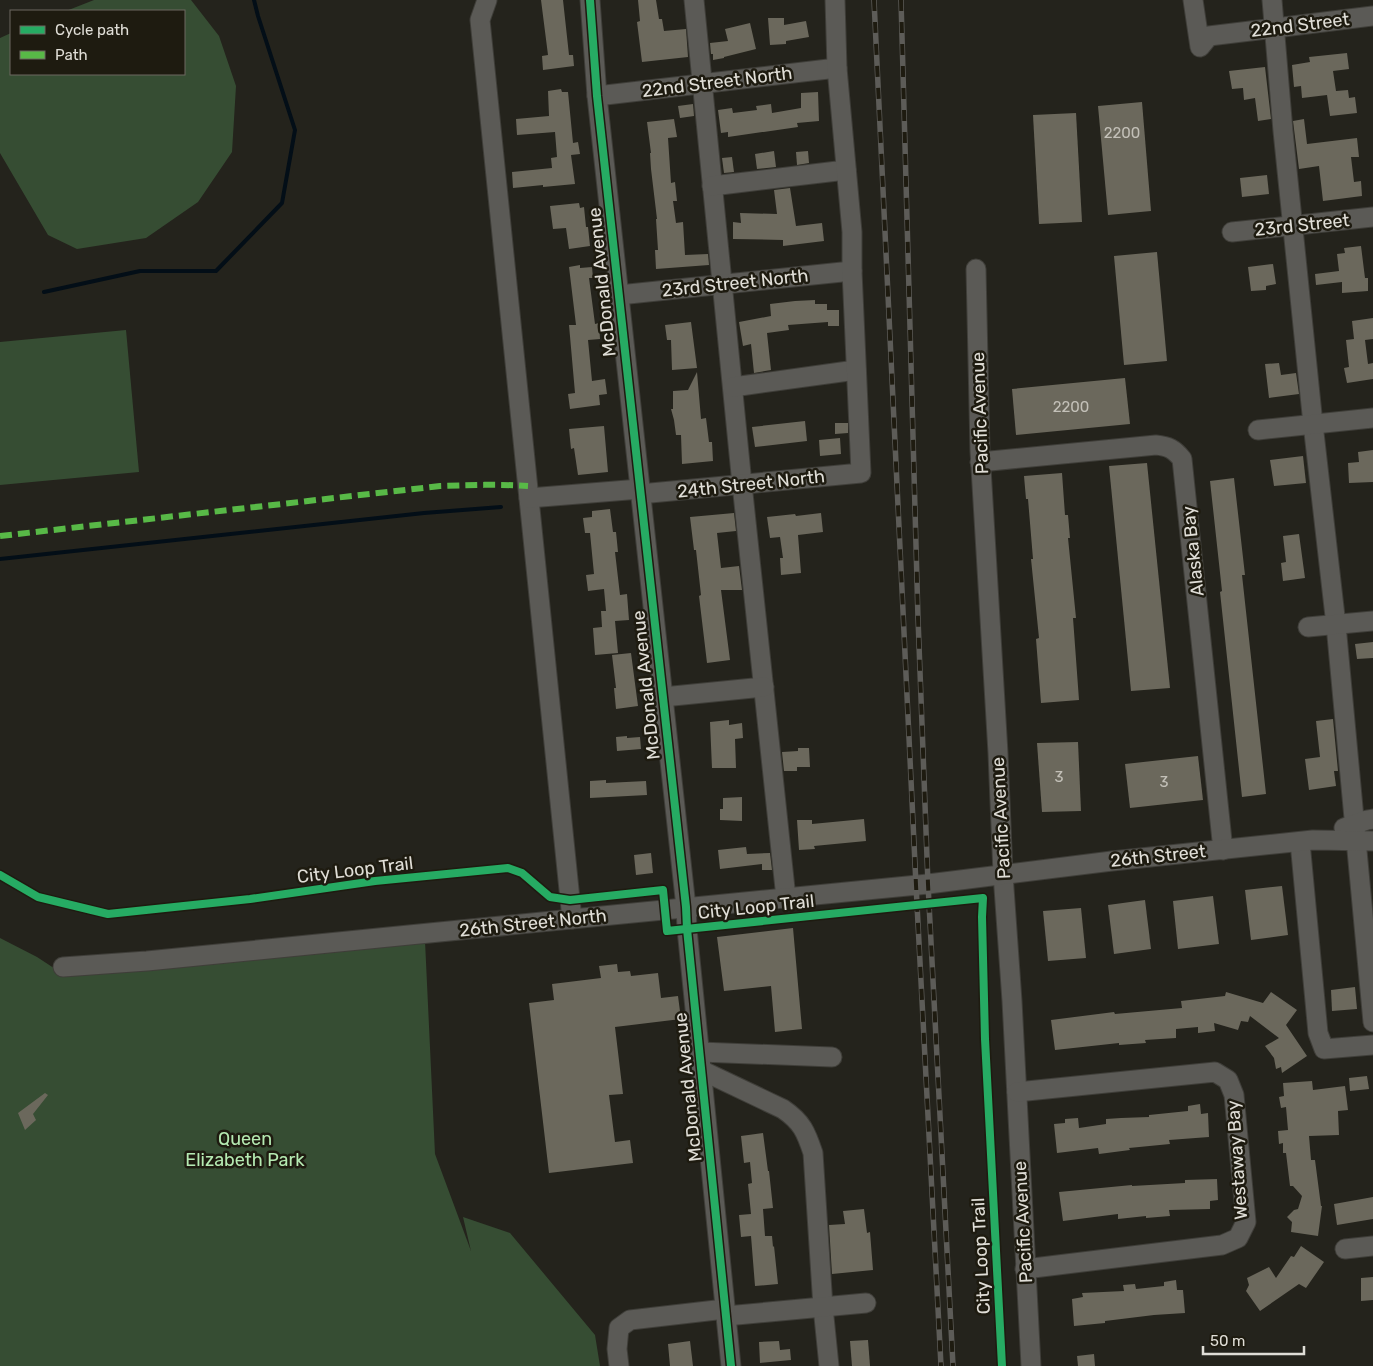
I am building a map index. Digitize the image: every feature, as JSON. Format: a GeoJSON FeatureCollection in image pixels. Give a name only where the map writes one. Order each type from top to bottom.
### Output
{"type":"FeatureCollection","features":[{"type":"Feature","properties":{"kind":"street"},"geometry":{"type":"LineString","coordinates":[[487,0],[480,20],[572,919]]}},
{"type":"Feature","properties":{"kind":"street","name":"McDonald Avenue"},"geometry":{"type":"LineString","coordinates":[[590,0],[597,96],[686,907],[731,1366]]}},
{"type":"Feature","properties":{"kind":"street"},"geometry":{"type":"LineString","coordinates":[[694,0],[742,484],[786,898]]}},
{"type":"Feature","properties":{"kind":"street"},"geometry":{"type":"LineString","coordinates":[[733,387],[856,370],[852,232],[837,68],[835,0]]}},
{"type":"Feature","properties":{"kind":"street","name":"22nd Street"},"geometry":{"type":"LineString","coordinates":[[1194,0],[1200,47],[1208,36],[1373,16]]}},
{"type":"Feature","properties":{"kind":"street"},"geometry":{"type":"LineString","coordinates":[[1272,0],[1292,226],[1313,424],[1362,835],[1373,1022]]}},
{"type":"Feature","properties":{"kind":"street"},"geometry":{"type":"LineString","coordinates":[[1372,0],[1373,8]]}},
{"type":"Feature","properties":{"kind":"street","name":"22nd Street North"},"geometry":{"type":"LineString","coordinates":[[597,96],[837,68]]}},
{"type":"Feature","properties":{"kind":"street"},"geometry":{"type":"LineString","coordinates":[[712,186],[846,170]]}},
{"type":"Feature","properties":{"kind":"street","name":"23rd Street"},"geometry":{"type":"LineString","coordinates":[[1232,232],[1373,217]]}},
{"type":"Feature","properties":{"kind":"street","name":"Pacific Avenue"},"geometry":{"type":"LineString","coordinates":[[976,269],[980,462],[1012,1001],[1031,1366]]}},
{"type":"Feature","properties":{"kind":"street","name":"23rd Street North"},"geometry":{"type":"LineString","coordinates":[[619,295],[852,271]]}},
{"type":"Feature","properties":{"kind":"street","name":"24th Street North"},"geometry":{"type":"LineString","coordinates":[[529,498],[640,492],[861,473],[856,370]]}},
{"type":"Feature","properties":{"kind":"street"},"geometry":{"type":"LineString","coordinates":[[1258,430],[1373,418]]}},
{"type":"Feature","properties":{"kind":"street","name":"Alaska Bay"},"geometry":{"type":"LineString","coordinates":[[980,462],[1156,445],[1167,446],[1176,451],[1182,459],[1223,850]]}},
{"type":"Feature","properties":{"kind":"street"},"geometry":{"type":"LineString","coordinates":[[1308,627],[1373,621]]}},
{"type":"Feature","properties":{"kind":"street"},"geometry":{"type":"LineString","coordinates":[[663,697],[764,687]]}},
{"type":"Feature","properties":{"kind":"street","name":"26th Street"},"geometry":{"type":"LineString","coordinates":[[1003,874],[1112,860],[1362,835],[1373,819]]}},
{"type":"Feature","properties":{"kind":"street"},"geometry":{"type":"LineString","coordinates":[[1307,841],[1318,1033],[1324,1049],[1373,1045]]}},
{"type":"Feature","properties":{"kind":"street","name":"26th Street North"},"geometry":{"type":"LineString","coordinates":[[63,967],[156,960],[928,884],[1003,874]]}},
{"type":"Feature","properties":{"kind":"street"},"geometry":{"type":"LineString","coordinates":[[701,1061],[832,1057]]}},
{"type":"Feature","properties":{"kind":"street"},"geometry":{"type":"LineString","coordinates":[[701,1061],[784,1109],[796,1118],[807,1135],[813,1153],[829,1366]]}},
{"type":"Feature","properties":{"kind":"street","name":"Westaway Bay"},"geometry":{"type":"LineString","coordinates":[[1017,1092],[1215,1072],[1228,1080],[1234,1095],[1246,1222],[1238,1238],[1222,1245],[1026,1268]]}},
{"type":"Feature","properties":{"kind":"street"},"geometry":{"type":"LineString","coordinates":[[1345,1249],[1373,1246]]}},
{"type":"Feature","properties":{"kind":"street"},"geometry":{"type":"LineString","coordinates":[[619,1366],[617,1349],[619,1328],[630,1320],[866,1302]]}},
{"type":"Feature","properties":{"kind":"green space"},"geometry":{"type":"Polygon","coordinates":[[[94,0],[191,0],[219,36],[236,86],[232,152],[198,202],[146,238],[77,249],[48,235],[0,153],[0,38],[10,33],[10,75],[185,75],[185,10],[69,10],[94,0]]]}},
{"type":"Feature","properties":{"kind":"green space"},"geometry":{"type":"Polygon","coordinates":[[[126,330],[139,472],[0,485],[0,342],[126,330]]]}},
{"type":"Feature","properties":{"kind":"green space","name":"Queen Elizabeth Park"},"geometry":{"type":"Polygon","coordinates":[[[0,938],[37,957],[66,976],[425,941],[435,1154],[471,1251],[463,1217],[510,1233],[595,1335],[600,1366],[0,1366],[0,938]]]}},
{"type":"Feature","properties":{"kind":"building"},"geometry":{"type":"Polygon","coordinates":[[[541,0],[563,0],[569,55],[573,55],[574,66],[543,70],[542,56],[548,55],[541,0]]]}},
{"type":"Feature","properties":{"kind":"building"},"geometry":{"type":"Polygon","coordinates":[[[638,0],[656,0],[659,19],[662,19],[664,31],[686,29],[688,57],[642,62],[637,22],[640,21],[638,0]]]}},
{"type":"Feature","properties":{"kind":"building"},"geometry":{"type":"Polygon","coordinates":[[[768,18],[784,18],[784,25],[806,21],[809,37],[786,41],[786,44],[770,45],[768,18]]]}},
{"type":"Feature","properties":{"kind":"building"},"geometry":{"type":"Polygon","coordinates":[[[750,23],[756,49],[713,60],[710,43],[728,41],[725,29],[750,23]]]}},
{"type":"Feature","properties":{"kind":"building"},"geometry":{"type":"Polygon","coordinates":[[[1347,53],[1349,69],[1333,71],[1336,91],[1348,90],[1349,98],[1355,97],[1357,113],[1330,116],[1327,95],[1302,98],[1301,86],[1294,87],[1292,65],[1310,62],[1309,57],[1347,53]]]}},
{"type":"Feature","properties":{"kind":"building"},"geometry":{"type":"Polygon","coordinates":[[[1265,67],[1271,119],[1258,121],[1255,98],[1244,100],[1243,88],[1232,89],[1229,71],[1265,67]]]}},
{"type":"Feature","properties":{"kind":"building"},"geometry":{"type":"Polygon","coordinates":[[[561,89],[562,92],[568,92],[573,143],[578,142],[580,154],[571,155],[575,184],[513,188],[512,172],[552,168],[551,158],[557,157],[555,132],[517,135],[516,119],[549,116],[548,91],[561,89]]]}},
{"type":"Feature","properties":{"kind":"building"},"geometry":{"type":"Polygon","coordinates":[[[818,92],[819,121],[797,123],[798,127],[728,137],[728,132],[721,133],[718,110],[732,108],[733,113],[757,110],[756,106],[771,104],[772,113],[801,108],[801,93],[818,92]]]}},
{"type":"Feature","properties":{"kind":"building"},"geometry":{"type":"Polygon","coordinates":[[[1142,102],[1151,211],[1108,215],[1098,106],[1142,102]]]}},
{"type":"Feature","properties":{"kind":"building"},"geometry":{"type":"Polygon","coordinates":[[[693,104],[694,116],[680,118],[678,106],[693,104]]]}},
{"type":"Feature","properties":{"kind":"building"},"geometry":{"type":"Polygon","coordinates":[[[1076,113],[1082,222],[1039,224],[1033,115],[1076,113]]]}},
{"type":"Feature","properties":{"kind":"building"},"geometry":{"type":"Polygon","coordinates":[[[674,119],[677,137],[668,138],[671,183],[675,182],[677,201],[673,201],[676,223],[683,222],[685,255],[708,254],[709,265],[656,269],[655,250],[658,250],[657,219],[647,122],[674,119]]]}},
{"type":"Feature","properties":{"kind":"building"},"geometry":{"type":"Polygon","coordinates":[[[1304,119],[1307,144],[1357,138],[1359,157],[1351,157],[1354,182],[1361,181],[1362,196],[1323,201],[1319,166],[1299,169],[1293,121],[1304,119]]]}},
{"type":"Feature","properties":{"kind":"building"},"geometry":{"type":"Polygon","coordinates":[[[774,151],[776,167],[757,169],[755,154],[774,151]]]}},
{"type":"Feature","properties":{"kind":"building"},"geometry":{"type":"Polygon","coordinates":[[[808,151],[809,163],[797,165],[796,152],[808,151]]]}},
{"type":"Feature","properties":{"kind":"building"},"geometry":{"type":"Polygon","coordinates":[[[732,157],[734,172],[724,173],[722,158],[732,157]]]}},
{"type":"Feature","properties":{"kind":"building"},"geometry":{"type":"Polygon","coordinates":[[[1267,175],[1269,194],[1242,197],[1240,178],[1267,175]]]}},
{"type":"Feature","properties":{"kind":"building"},"geometry":{"type":"Polygon","coordinates":[[[790,188],[796,226],[822,223],[824,241],[783,246],[783,240],[733,239],[733,222],[741,223],[740,213],[777,214],[774,190],[790,188]]]}},
{"type":"Feature","properties":{"kind":"building"},"geometry":{"type":"Polygon","coordinates":[[[579,203],[580,208],[584,207],[590,246],[569,249],[566,228],[553,229],[550,206],[579,203]]]}},
{"type":"Feature","properties":{"kind":"building"},"geometry":{"type":"Polygon","coordinates":[[[1361,246],[1365,278],[1368,278],[1368,291],[1342,293],[1342,282],[1316,285],[1315,274],[1339,271],[1337,254],[1345,253],[1344,248],[1361,246]]]}},
{"type":"Feature","properties":{"kind":"building"},"geometry":{"type":"Polygon","coordinates":[[[1157,252],[1167,361],[1124,365],[1114,256],[1157,252]]]}},
{"type":"Feature","properties":{"kind":"building"},"geometry":{"type":"Polygon","coordinates":[[[1273,264],[1276,284],[1266,286],[1266,290],[1251,291],[1248,267],[1273,264]]]}},
{"type":"Feature","properties":{"kind":"building"},"geometry":{"type":"Polygon","coordinates":[[[580,265],[580,268],[592,267],[593,278],[589,278],[595,324],[599,323],[600,339],[588,340],[592,381],[605,379],[607,394],[599,395],[600,405],[570,409],[568,394],[575,393],[569,325],[576,325],[569,267],[580,265]]]}},
{"type":"Feature","properties":{"kind":"building"},"geometry":{"type":"Polygon","coordinates":[[[815,300],[815,304],[827,304],[827,310],[839,310],[839,326],[828,326],[828,322],[788,325],[789,330],[767,333],[771,370],[754,373],[751,344],[743,346],[739,322],[771,316],[770,304],[815,300]]]}},
{"type":"Feature","properties":{"kind":"building"},"geometry":{"type":"Polygon","coordinates":[[[1373,318],[1373,339],[1365,340],[1368,364],[1373,363],[1373,379],[1347,383],[1344,368],[1349,367],[1346,340],[1354,339],[1352,321],[1373,318]]]}},
{"type":"Feature","properties":{"kind":"building"},"geometry":{"type":"Polygon","coordinates":[[[691,322],[697,368],[672,370],[671,340],[667,340],[665,325],[691,322]]]}},
{"type":"Feature","properties":{"kind":"building"},"geometry":{"type":"Polygon","coordinates":[[[1279,363],[1281,375],[1296,373],[1299,394],[1269,398],[1265,364],[1279,363]]]}},
{"type":"Feature","properties":{"kind":"building"},"geometry":{"type":"Polygon","coordinates":[[[697,372],[701,419],[706,418],[709,442],[712,442],[713,461],[682,464],[681,435],[676,435],[671,409],[673,409],[673,391],[688,390],[697,372]]]}},
{"type":"Feature","properties":{"kind":"building"},"geometry":{"type":"Polygon","coordinates":[[[1125,378],[1130,424],[1016,435],[1012,389],[1125,378]]]}},
{"type":"Feature","properties":{"kind":"building"},"geometry":{"type":"Polygon","coordinates":[[[805,421],[807,441],[755,447],[752,427],[805,421]]]}},
{"type":"Feature","properties":{"kind":"building"},"geometry":{"type":"Polygon","coordinates":[[[835,423],[848,423],[848,433],[835,434],[835,423]]]}},
{"type":"Feature","properties":{"kind":"building"},"geometry":{"type":"Polygon","coordinates":[[[604,426],[608,472],[578,475],[574,448],[571,449],[569,429],[604,426]]]}},
{"type":"Feature","properties":{"kind":"building"},"geometry":{"type":"Polygon","coordinates":[[[840,438],[841,454],[820,456],[819,440],[840,438]]]}},
{"type":"Feature","properties":{"kind":"building"},"geometry":{"type":"Polygon","coordinates":[[[1373,450],[1373,482],[1349,483],[1348,463],[1359,462],[1358,452],[1373,450]]]}},
{"type":"Feature","properties":{"kind":"building"},"geometry":{"type":"Polygon","coordinates":[[[1303,456],[1306,483],[1274,486],[1270,460],[1303,456]]]}},
{"type":"Feature","properties":{"kind":"building"},"geometry":{"type":"Polygon","coordinates":[[[1147,463],[1170,688],[1131,691],[1109,466],[1147,463]]]}},
{"type":"Feature","properties":{"kind":"building"},"geometry":{"type":"Polygon","coordinates":[[[1062,473],[1065,515],[1068,515],[1070,538],[1068,538],[1076,618],[1073,618],[1079,700],[1041,703],[1036,639],[1039,638],[1031,559],[1033,559],[1028,499],[1026,499],[1024,476],[1062,473]]]}},
{"type":"Feature","properties":{"kind":"building"},"geometry":{"type":"Polygon","coordinates":[[[1234,478],[1245,575],[1242,575],[1266,794],[1242,797],[1210,481],[1234,478]]]}},
{"type":"Feature","properties":{"kind":"building"},"geometry":{"type":"Polygon","coordinates":[[[610,509],[613,532],[616,532],[618,552],[615,552],[620,595],[627,594],[629,620],[615,621],[618,653],[595,655],[593,628],[602,627],[601,611],[606,611],[604,589],[588,591],[586,575],[594,574],[590,533],[585,533],[583,518],[592,517],[592,511],[610,509]]]}},
{"type":"Feature","properties":{"kind":"building"},"geometry":{"type":"Polygon","coordinates":[[[734,513],[736,531],[717,533],[721,568],[739,566],[742,590],[721,590],[730,660],[707,663],[696,550],[694,550],[690,517],[734,513]]]}},
{"type":"Feature","properties":{"kind":"building"},"geometry":{"type":"Polygon","coordinates":[[[821,513],[823,532],[798,535],[801,573],[781,575],[780,558],[783,558],[780,537],[770,538],[767,517],[821,513]]]}},
{"type":"Feature","properties":{"kind":"building"},"geometry":{"type":"Polygon","coordinates":[[[1299,534],[1305,578],[1283,581],[1281,563],[1286,562],[1283,536],[1299,534]]]}},
{"type":"Feature","properties":{"kind":"building"},"geometry":{"type":"Polygon","coordinates":[[[1373,642],[1373,658],[1357,659],[1355,644],[1373,642]]]}},
{"type":"Feature","properties":{"kind":"building"},"geometry":{"type":"Polygon","coordinates":[[[631,653],[638,706],[616,709],[614,688],[616,688],[612,655],[631,653]]]}},
{"type":"Feature","properties":{"kind":"building"},"geometry":{"type":"Polygon","coordinates":[[[1333,719],[1338,771],[1334,771],[1336,786],[1309,790],[1305,759],[1320,757],[1316,721],[1333,719]]]}},
{"type":"Feature","properties":{"kind":"building"},"geometry":{"type":"Polygon","coordinates":[[[729,720],[729,725],[742,723],[743,738],[735,739],[736,768],[712,768],[710,722],[729,720]]]}},
{"type":"Feature","properties":{"kind":"building"},"geometry":{"type":"Polygon","coordinates":[[[627,736],[627,738],[640,737],[641,749],[617,751],[616,737],[627,736]]]}},
{"type":"Feature","properties":{"kind":"building"},"geometry":{"type":"Polygon","coordinates":[[[1078,742],[1081,811],[1042,812],[1037,743],[1078,742]]]}},
{"type":"Feature","properties":{"kind":"building"},"geometry":{"type":"Polygon","coordinates":[[[798,748],[809,748],[810,767],[797,767],[797,771],[784,771],[782,752],[798,751],[798,748]]]}},
{"type":"Feature","properties":{"kind":"building"},"geometry":{"type":"Polygon","coordinates":[[[1198,756],[1203,800],[1130,808],[1125,764],[1198,756]]]}},
{"type":"Feature","properties":{"kind":"building"},"geometry":{"type":"Polygon","coordinates":[[[606,780],[606,783],[646,781],[647,795],[590,798],[590,781],[606,780]]]}},
{"type":"Feature","properties":{"kind":"building"},"geometry":{"type":"Polygon","coordinates":[[[742,797],[742,821],[720,820],[723,798],[742,797]]]}},
{"type":"Feature","properties":{"kind":"building"},"geometry":{"type":"Polygon","coordinates":[[[864,819],[866,841],[814,846],[815,849],[799,850],[797,820],[812,820],[812,824],[864,819]]]}},
{"type":"Feature","properties":{"kind":"building"},"geometry":{"type":"Polygon","coordinates":[[[746,847],[747,854],[770,853],[772,870],[762,870],[762,864],[720,869],[718,850],[746,847]]]}},
{"type":"Feature","properties":{"kind":"building"},"geometry":{"type":"Polygon","coordinates":[[[651,853],[653,873],[636,875],[634,855],[651,853]]]}},
{"type":"Feature","properties":{"kind":"building"},"geometry":{"type":"Polygon","coordinates":[[[1282,886],[1288,935],[1251,940],[1245,890],[1282,886]]]}},
{"type":"Feature","properties":{"kind":"building"},"geometry":{"type":"Polygon","coordinates":[[[1213,896],[1219,944],[1178,949],[1173,901],[1213,896]]]}},
{"type":"Feature","properties":{"kind":"building"},"geometry":{"type":"Polygon","coordinates":[[[1145,900],[1151,949],[1114,954],[1108,905],[1145,900]]]}},
{"type":"Feature","properties":{"kind":"building"},"geometry":{"type":"Polygon","coordinates":[[[1081,908],[1086,958],[1048,961],[1043,911],[1081,908]]]}},
{"type":"Feature","properties":{"kind":"building"},"geometry":{"type":"Polygon","coordinates":[[[793,928],[802,1029],[775,1032],[771,986],[724,991],[717,937],[793,928]]]}},
{"type":"Feature","properties":{"kind":"building"},"geometry":{"type":"Polygon","coordinates":[[[617,964],[618,972],[630,971],[631,976],[658,973],[661,998],[678,996],[681,1019],[615,1027],[623,1094],[609,1095],[615,1142],[630,1140],[633,1163],[549,1173],[529,1003],[554,1000],[552,984],[601,978],[599,966],[617,964]]]}},
{"type":"Feature","properties":{"kind":"building"},"geometry":{"type":"Polygon","coordinates":[[[1355,987],[1357,1009],[1332,1011],[1331,990],[1355,987]]]}},
{"type":"Feature","properties":{"kind":"building"},"geometry":{"type":"Polygon","coordinates":[[[1226,992],[1263,1003],[1271,992],[1297,1010],[1286,1025],[1307,1056],[1282,1073],[1281,1067],[1276,1069],[1274,1058],[1265,1046],[1279,1038],[1250,1016],[1248,1022],[1241,1021],[1238,1030],[1214,1023],[1215,1031],[1198,1033],[1198,1027],[1176,1029],[1176,1038],[1145,1040],[1146,1043],[1119,1045],[1119,1043],[1055,1050],[1051,1020],[1114,1012],[1115,1014],[1182,1008],[1181,1001],[1225,996],[1226,992]]]}},
{"type":"Feature","properties":{"kind":"building"},"geometry":{"type":"Polygon","coordinates":[[[1367,1076],[1369,1089],[1350,1091],[1349,1078],[1367,1076]]]}},
{"type":"Feature","properties":{"kind":"building"},"geometry":{"type":"Polygon","coordinates":[[[1312,1081],[1313,1090],[1345,1086],[1348,1110],[1338,1111],[1339,1135],[1309,1136],[1311,1160],[1315,1160],[1322,1206],[1318,1236],[1291,1232],[1292,1222],[1287,1217],[1294,1210],[1298,1209],[1302,1196],[1293,1186],[1290,1186],[1286,1153],[1283,1153],[1283,1143],[1279,1144],[1278,1131],[1288,1130],[1286,1107],[1281,1108],[1279,1097],[1284,1096],[1283,1083],[1312,1081]]]}},
{"type":"Feature","properties":{"kind":"building"},"geometry":{"type":"Polygon","coordinates":[[[45,1093],[48,1095],[33,1114],[36,1120],[25,1130],[18,1113],[45,1093]]]}},
{"type":"Feature","properties":{"kind":"building"},"geometry":{"type":"Polygon","coordinates":[[[1200,1104],[1201,1114],[1208,1113],[1209,1137],[1169,1140],[1170,1144],[1129,1148],[1130,1150],[1099,1154],[1098,1148],[1057,1153],[1054,1124],[1065,1123],[1065,1119],[1078,1118],[1079,1128],[1106,1124],[1106,1119],[1149,1117],[1149,1115],[1188,1111],[1188,1106],[1200,1104]]]}},
{"type":"Feature","properties":{"kind":"building"},"geometry":{"type":"Polygon","coordinates":[[[763,1133],[773,1208],[763,1209],[765,1236],[772,1236],[778,1284],[755,1286],[751,1236],[741,1237],[739,1215],[751,1214],[748,1184],[752,1183],[750,1162],[744,1163],[741,1136],[763,1133]]]}},
{"type":"Feature","properties":{"kind":"building"},"geometry":{"type":"Polygon","coordinates":[[[1217,1179],[1218,1200],[1210,1201],[1210,1209],[1169,1210],[1170,1216],[1146,1218],[1146,1216],[1118,1219],[1118,1214],[1063,1221],[1059,1192],[1132,1185],[1185,1183],[1185,1180],[1217,1179]]]}},
{"type":"Feature","properties":{"kind":"building"},"geometry":{"type":"Polygon","coordinates":[[[1373,1197],[1373,1219],[1337,1225],[1334,1204],[1373,1197]]]}},
{"type":"Feature","properties":{"kind":"building"},"geometry":{"type":"Polygon","coordinates":[[[864,1209],[867,1233],[870,1232],[873,1270],[832,1274],[829,1225],[845,1224],[843,1211],[864,1209]]]}},
{"type":"Feature","properties":{"kind":"building"},"geometry":{"type":"Polygon","coordinates":[[[1301,1246],[1324,1262],[1306,1288],[1299,1284],[1260,1311],[1246,1291],[1249,1285],[1247,1278],[1269,1267],[1276,1278],[1291,1256],[1294,1257],[1301,1246]]]}},
{"type":"Feature","properties":{"kind":"building"},"geometry":{"type":"Polygon","coordinates":[[[1373,1277],[1373,1300],[1361,1301],[1361,1278],[1373,1277]]]}},
{"type":"Feature","properties":{"kind":"building"},"geometry":{"type":"Polygon","coordinates":[[[1176,1280],[1177,1290],[1183,1290],[1185,1313],[1154,1315],[1074,1326],[1072,1299],[1083,1297],[1082,1293],[1124,1291],[1123,1285],[1135,1284],[1136,1289],[1164,1286],[1164,1282],[1176,1280]]]}},
{"type":"Feature","properties":{"kind":"building"},"geometry":{"type":"Polygon","coordinates":[[[868,1340],[870,1366],[852,1366],[850,1341],[868,1340]]]}},
{"type":"Feature","properties":{"kind":"building"},"geometry":{"type":"Polygon","coordinates":[[[690,1341],[693,1366],[670,1366],[668,1344],[690,1341]]]}},
{"type":"Feature","properties":{"kind":"building"},"geometry":{"type":"Polygon","coordinates":[[[779,1341],[780,1350],[790,1349],[791,1360],[760,1363],[759,1342],[779,1341]]]}},
{"type":"Feature","properties":{"kind":"building"},"geometry":{"type":"Polygon","coordinates":[[[1094,1354],[1095,1366],[1078,1366],[1077,1356],[1094,1354]]]}},
{"type":"Feature","properties":{"kind":"waterway"},"geometry":{"type":"LineString","coordinates":[[44,292],[140,271],[216,271],[282,203],[295,130],[254,0]]}},
{"type":"Feature","properties":{"kind":"waterway"},"geometry":{"type":"LineString","coordinates":[[0,559],[424,513],[501,507]]}},
{"type":"Feature","properties":{"kind":"railway"},"geometry":{"type":"LineString","coordinates":[[874,0],[941,1366]]}},
{"type":"Feature","properties":{"kind":"railway"},"geometry":{"type":"LineString","coordinates":[[901,0],[918,618],[928,884],[953,1366]]}},
{"type":"Feature","properties":{"kind":"marked path"},"geometry":{"type":"LineString","coordinates":[[0,536],[440,486],[528,486]]}},
{"type":"Feature","properties":{"kind":"cycle path"},"geometry":{"type":"LineString","coordinates":[[590,0],[597,96],[686,907],[731,1366]]}},
{"type":"Feature","properties":{"kind":"cycle path","name":"City Loop Trail"},"geometry":{"type":"LineString","coordinates":[[0,875],[38,897],[108,914],[250,899],[375,881],[508,868],[522,873],[550,897],[570,900],[663,890],[667,931],[983,898],[985,1039],[1002,1366]]}}]}
